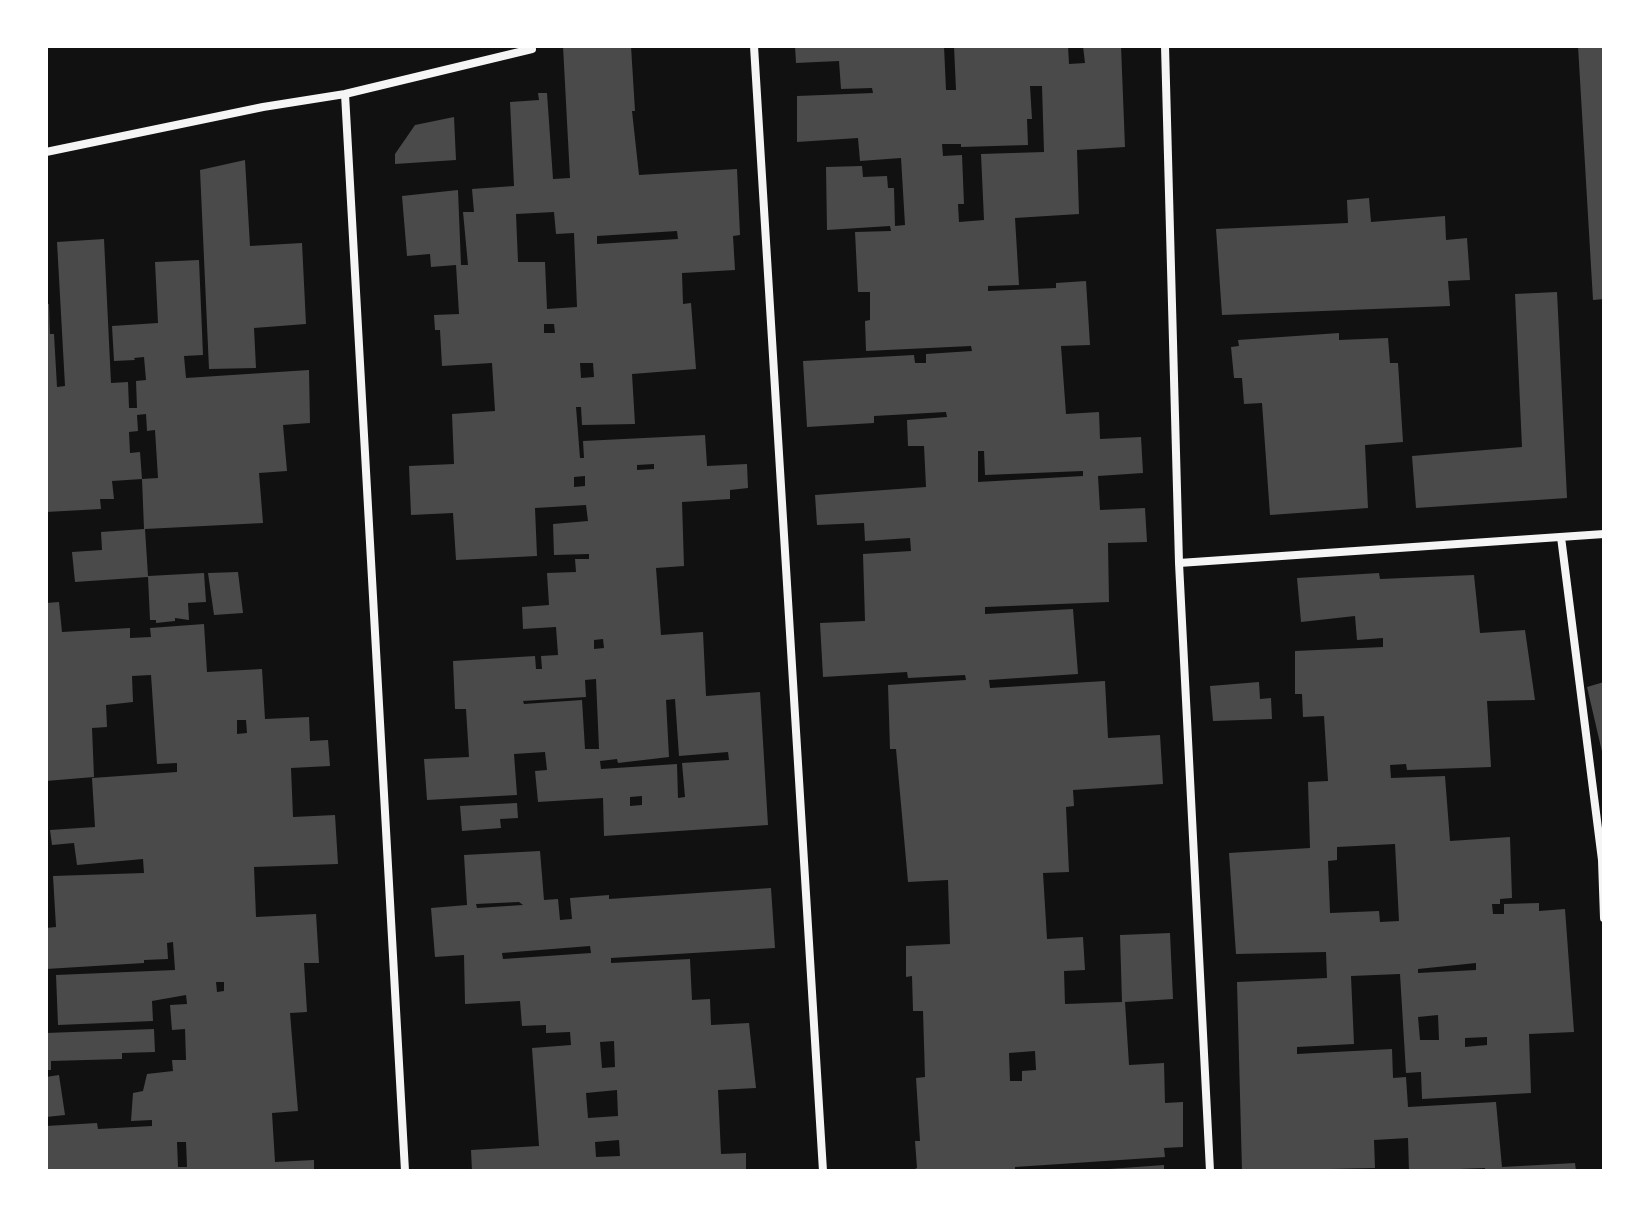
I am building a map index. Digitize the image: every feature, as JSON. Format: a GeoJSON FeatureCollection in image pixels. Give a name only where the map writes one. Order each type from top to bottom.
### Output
{"type":"FeatureCollection","features":[{"type":"Feature","properties":{"kind":"street"},"geometry":{"type":"LineString","coordinates":[[754,46],[823,1171]]}},
{"type":"Feature","properties":{"kind":"street"},"geometry":{"type":"LineString","coordinates":[[1165,46],[1179,563],[1210,1171]]}},
{"type":"Feature","properties":{"kind":"street"},"geometry":{"type":"LineString","coordinates":[[46,152],[263,107],[345,94],[532,49]]}},
{"type":"Feature","properties":{"kind":"street"},"geometry":{"type":"LineString","coordinates":[[345,94],[405,1171]]}},
{"type":"Feature","properties":{"kind":"street"},"geometry":{"type":"LineString","coordinates":[[1179,563],[1604,534]]}},
{"type":"Feature","properties":{"kind":"street"},"geometry":{"type":"LineString","coordinates":[[1561,537],[1603,860],[1604,918]]}},
{"type":"Feature","properties":{"kind":"building"},"geometry":{"type":"Polygon","coordinates":[[[563,46],[631,46],[635,111],[632,111],[639,175],[737,169],[740,235],[733,236],[735,270],[682,273],[683,304],[691,303],[696,369],[632,374],[635,424],[582,425],[581,407],[576,407],[580,458],[584,458],[583,441],[705,435],[707,466],[747,464],[748,488],[730,490],[730,499],[682,502],[684,566],[656,568],[661,635],[703,632],[706,696],[760,692],[768,825],[604,836],[603,798],[538,802],[535,771],[547,770],[545,752],[514,754],[517,795],[427,800],[424,759],[469,757],[466,709],[455,709],[453,661],[535,656],[536,669],[542,669],[541,656],[558,655],[556,627],[523,629],[522,607],[549,605],[547,573],[576,572],[575,559],[589,559],[589,554],[554,555],[553,524],[588,521],[586,505],[535,508],[537,556],[456,560],[453,513],[411,515],[409,466],[454,464],[452,414],[495,411],[492,363],[442,366],[440,330],[435,330],[434,315],[459,314],[456,265],[431,267],[430,254],[407,256],[402,196],[458,190],[461,265],[468,265],[463,212],[474,212],[472,189],[514,186],[510,102],[539,100],[538,93],[547,93],[553,179],[570,178],[563,46]],[[554,212],[516,214],[518,262],[545,262],[547,309],[577,307],[574,233],[556,234],[554,212]],[[677,231],[597,236],[597,244],[678,239],[677,231]],[[544,324],[544,333],[555,333],[554,324],[544,324]],[[580,363],[581,378],[594,377],[593,363],[580,363]],[[654,464],[637,465],[637,470],[654,469],[654,464]],[[585,476],[574,477],[574,487],[585,486],[585,476]],[[603,639],[594,640],[594,649],[604,648],[603,639]],[[596,679],[585,680],[586,697],[523,701],[524,704],[582,700],[585,749],[599,749],[596,679]],[[675,699],[666,700],[669,757],[618,763],[617,759],[600,761],[601,769],[677,764],[678,798],[685,797],[682,763],[729,760],[728,752],[679,756],[675,699]],[[642,796],[630,797],[630,806],[642,805],[642,796]]]}},
{"type":"Feature","properties":{"kind":"building"},"geometry":{"type":"Polygon","coordinates":[[[795,46],[944,46],[946,90],[956,90],[954,46],[1068,46],[1069,64],[1085,63],[1083,46],[1121,46],[1125,147],[1077,150],[1079,214],[1015,218],[1019,285],[988,286],[988,291],[1056,288],[1056,283],[1086,281],[1090,345],[1061,346],[1066,414],[1099,412],[1100,439],[1141,437],[1143,473],[1098,476],[1100,510],[1145,508],[1147,542],[1108,543],[1109,602],[985,607],[985,614],[1073,609],[1078,674],[989,680],[990,688],[1105,681],[1108,738],[1160,735],[1163,784],[1073,790],[1074,806],[1066,807],[1069,872],[1043,873],[1047,939],[1083,937],[1085,970],[1064,971],[1065,1004],[1122,1002],[1120,935],[1170,933],[1173,999],[1125,1002],[1129,1065],[1164,1063],[1165,1103],[1183,1102],[1183,1147],[1164,1148],[1165,1157],[1015,1167],[1015,1171],[911,1171],[917,1168],[915,1141],[920,1141],[916,1078],[925,1077],[923,1011],[913,1011],[912,976],[906,977],[906,946],[950,944],[948,880],[908,882],[896,749],[890,749],[888,685],[966,680],[965,675],[908,678],[907,672],[823,677],[820,623],[865,621],[863,554],[911,551],[910,538],[865,541],[864,523],[817,525],[815,495],[926,487],[924,446],[908,446],[907,420],[947,417],[946,412],[874,416],[874,423],[807,427],[803,361],[914,355],[915,363],[926,363],[926,354],[972,351],[971,346],[866,351],[865,321],[870,320],[870,292],[858,292],[855,232],[891,231],[890,226],[827,230],[826,167],[862,166],[863,177],[887,176],[888,188],[894,188],[895,226],[905,225],[901,158],[860,161],[858,138],[797,142],[797,96],[873,93],[872,88],[841,89],[839,61],[796,63],[795,46]],[[1030,86],[1032,119],[1027,119],[1028,145],[961,147],[961,144],[942,144],[943,156],[962,155],[964,204],[958,204],[959,222],[984,220],[981,154],[1044,152],[1042,86],[1030,86]],[[978,451],[978,482],[1083,476],[1083,471],[985,475],[984,451],[978,451]],[[1035,1051],[1009,1053],[1010,1081],[1022,1081],[1022,1071],[1036,1070],[1035,1051]]]}},
{"type":"Feature","properties":{"kind":"building"},"geometry":{"type":"Polygon","coordinates":[[[1578,46],[1604,46],[1604,299],[1593,300],[1578,46]]]}},
{"type":"Feature","properties":{"kind":"building"},"geometry":{"type":"Polygon","coordinates":[[[454,117],[456,160],[395,164],[395,154],[415,125],[454,117]]]}},
{"type":"Feature","properties":{"kind":"building"},"geometry":{"type":"Polygon","coordinates":[[[245,160],[250,246],[302,243],[306,324],[254,328],[256,368],[209,369],[200,170],[245,160]]]}},
{"type":"Feature","properties":{"kind":"building"},"geometry":{"type":"Polygon","coordinates":[[[1369,198],[1371,222],[1445,216],[1446,240],[1467,238],[1470,280],[1448,281],[1450,306],[1222,315],[1216,229],[1348,223],[1347,200],[1369,198]]]}},
{"type":"Feature","properties":{"kind":"building"},"geometry":{"type":"Polygon","coordinates":[[[104,239],[111,383],[128,382],[129,408],[137,408],[136,381],[146,380],[144,357],[114,361],[112,326],[158,323],[155,262],[199,260],[203,355],[184,356],[186,378],[309,370],[310,423],[283,425],[287,471],[259,473],[263,523],[145,529],[148,576],[204,573],[206,602],[188,603],[189,620],[175,618],[175,621],[156,623],[156,620],[150,620],[148,577],[75,582],[72,552],[102,550],[101,532],[144,529],[142,479],[112,481],[114,499],[100,499],[101,509],[46,512],[46,304],[49,304],[50,334],[54,334],[57,387],[65,386],[57,242],[104,239]],[[146,414],[137,415],[138,431],[129,432],[130,453],[140,452],[142,479],[158,478],[155,430],[147,431],[146,414]]]}},
{"type":"Feature","properties":{"kind":"building"},"geometry":{"type":"Polygon","coordinates":[[[1557,292],[1567,498],[1416,508],[1412,456],[1522,447],[1515,294],[1557,292]]]}},
{"type":"Feature","properties":{"kind":"building"},"geometry":{"type":"Polygon","coordinates":[[[1339,333],[1339,340],[1388,338],[1390,363],[1398,363],[1403,442],[1365,445],[1368,508],[1270,515],[1262,403],[1244,404],[1242,378],[1234,378],[1231,347],[1239,346],[1238,340],[1339,333]]]}},
{"type":"Feature","properties":{"kind":"building"},"geometry":{"type":"Polygon","coordinates":[[[238,572],[243,613],[214,615],[208,573],[238,572]]]}},
{"type":"Feature","properties":{"kind":"building"},"geometry":{"type":"Polygon","coordinates":[[[1379,573],[1380,579],[1474,575],[1480,633],[1525,630],[1535,700],[1487,701],[1491,767],[1407,770],[1406,764],[1390,765],[1391,778],[1445,776],[1450,841],[1510,837],[1512,898],[1500,899],[1500,904],[1492,904],[1493,914],[1504,914],[1504,904],[1539,903],[1539,911],[1565,909],[1574,1032],[1529,1034],[1531,1093],[1422,1099],[1421,1072],[1406,1073],[1400,974],[1351,976],[1354,1044],[1297,1047],[1297,1054],[1392,1049],[1393,1078],[1406,1077],[1408,1107],[1496,1102],[1502,1167],[1575,1163],[1576,1171],[1485,1171],[1485,1168],[1409,1171],[1408,1138],[1374,1140],[1375,1168],[1242,1171],[1237,982],[1327,978],[1326,952],[1236,954],[1229,853],[1310,848],[1308,782],[1328,781],[1324,716],[1303,717],[1302,694],[1295,694],[1295,651],[1383,647],[1383,638],[1357,640],[1355,616],[1301,622],[1297,578],[1379,573]],[[1395,844],[1337,847],[1337,860],[1328,861],[1330,913],[1379,911],[1380,922],[1399,921],[1395,844]],[[1476,963],[1418,969],[1418,973],[1476,970],[1476,963]],[[1438,1015],[1418,1017],[1420,1040],[1439,1040],[1438,1015]],[[1487,1037],[1465,1038],[1465,1047],[1487,1045],[1487,1037]]]}},
{"type":"Feature","properties":{"kind":"building"},"geometry":{"type":"Polygon","coordinates":[[[59,602],[62,632],[130,628],[130,638],[151,637],[150,628],[204,624],[207,672],[262,669],[265,719],[309,717],[310,741],[328,740],[330,766],[291,768],[293,817],[335,815],[338,864],[254,867],[256,917],[316,914],[319,963],[304,963],[307,1012],[290,1013],[298,1111],[272,1113],[275,1162],[314,1160],[314,1171],[46,1171],[46,1126],[97,1123],[98,1129],[152,1126],[152,1120],[131,1121],[133,1093],[143,1091],[147,1074],[173,1071],[172,1060],[186,1060],[185,1029],[172,1030],[170,1005],[187,1004],[186,995],[152,1001],[153,1021],[58,1025],[56,975],[175,970],[173,942],[167,943],[168,959],[46,969],[46,928],[56,927],[53,876],[144,873],[143,859],[77,865],[74,843],[52,845],[50,830],[95,827],[92,778],[177,772],[177,763],[157,764],[151,675],[132,676],[133,702],[106,705],[107,727],[92,728],[94,777],[46,781],[46,603],[59,602]],[[237,720],[237,734],[247,733],[246,720],[237,720]],[[216,982],[217,992],[224,991],[224,982],[216,982]],[[177,1142],[178,1167],[187,1167],[186,1142],[177,1142]]]}},
{"type":"Feature","properties":{"kind":"building"},"geometry":{"type":"Polygon","coordinates":[[[1259,682],[1260,699],[1271,698],[1272,719],[1213,721],[1210,686],[1259,682]]]}},
{"type":"Feature","properties":{"kind":"building"},"geometry":{"type":"Polygon","coordinates":[[[1604,682],[1604,756],[1603,756],[1587,687],[1604,682]]]}},
{"type":"Feature","properties":{"kind":"building"},"geometry":{"type":"Polygon","coordinates":[[[517,803],[518,818],[500,819],[501,828],[462,831],[460,806],[517,803]]]}},
{"type":"Feature","properties":{"kind":"building"},"geometry":{"type":"Polygon","coordinates":[[[540,851],[544,900],[558,899],[560,920],[572,919],[570,898],[609,895],[609,899],[771,888],[775,948],[611,958],[611,963],[690,959],[692,1000],[710,999],[711,1025],[749,1023],[756,1088],[718,1090],[721,1154],[746,1153],[746,1171],[472,1171],[471,1150],[539,1146],[532,1048],[571,1045],[570,1032],[546,1033],[546,1025],[522,1026],[520,1001],[465,1004],[464,955],[435,957],[431,908],[467,905],[464,855],[540,851]],[[519,902],[476,904],[477,908],[523,905],[519,902]],[[590,946],[502,953],[503,959],[591,953],[590,946]],[[614,1041],[600,1042],[602,1068],[615,1067],[614,1041]],[[617,1090],[586,1093],[588,1118],[618,1116],[617,1090]],[[619,1140],[595,1142],[596,1157],[620,1156],[619,1140]]]}},
{"type":"Feature","properties":{"kind":"building"},"geometry":{"type":"Polygon","coordinates":[[[154,1029],[155,1052],[122,1053],[122,1059],[51,1061],[51,1070],[46,1070],[46,1033],[154,1029]]]}},
{"type":"Feature","properties":{"kind":"building"},"geometry":{"type":"Polygon","coordinates":[[[59,1075],[65,1115],[46,1117],[46,1077],[59,1075]]]}},
{"type":"Feature","properties":{"kind":"building"},"geometry":{"type":"Polygon","coordinates":[[[1164,1165],[1164,1171],[1109,1169],[1164,1165]]]}}]}
